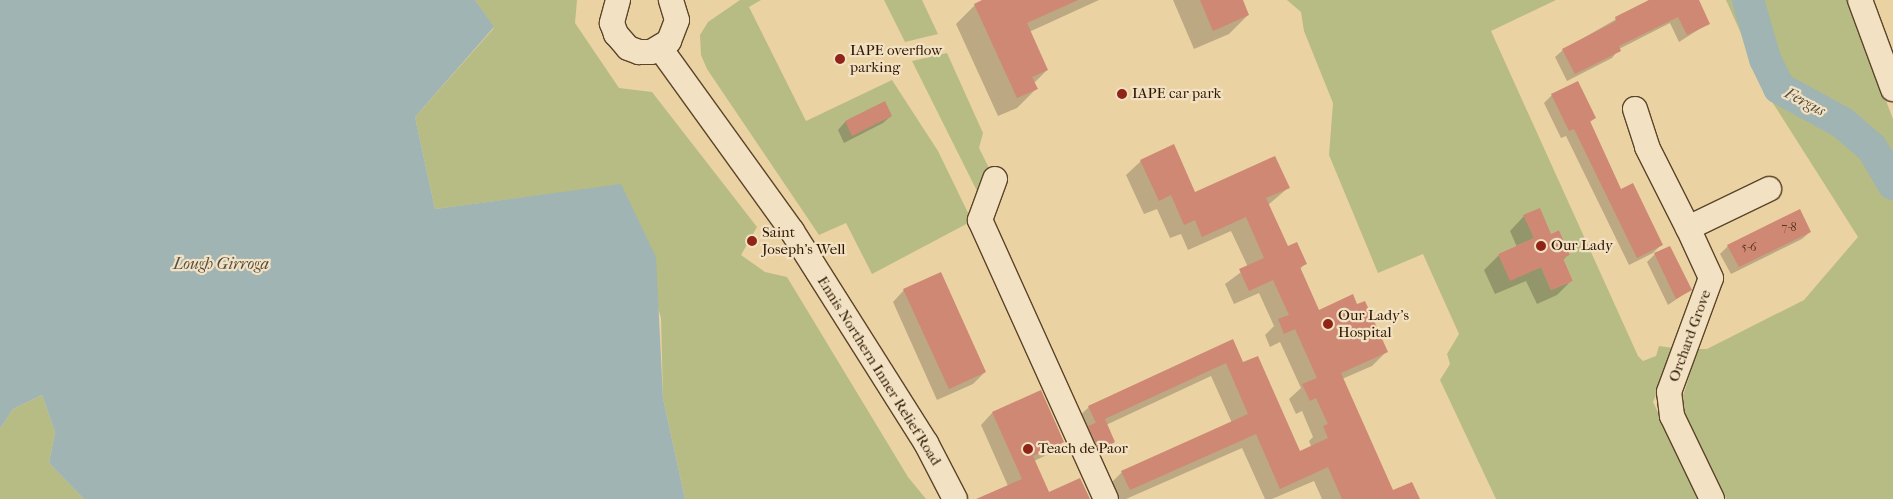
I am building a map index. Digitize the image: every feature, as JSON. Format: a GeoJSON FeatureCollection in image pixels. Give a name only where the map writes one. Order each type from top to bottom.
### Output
{"type":"FeatureCollection","features":[{"type":"Feature","properties":{"kind":"street"},"geometry":{"type":"LineString","coordinates":[[618,0],[612,24],[620,40],[639,52],[660,48],[675,31],[677,14],[674,1]]}},
{"type":"Feature","properties":{"kind":"street"},"geometry":{"type":"LineString","coordinates":[[1860,0],[1893,89]]}},
{"type":"Feature","properties":{"kind":"street","name":"Ennis Northern Inner Relief Road"},"geometry":{"type":"LineString","coordinates":[[660,48],[792,231],[926,443],[955,499]]}},
{"type":"Feature","properties":{"kind":"street","name":"Orchard Grove"},"geometry":{"type":"LineString","coordinates":[[1634,109],[1647,147],[1711,278],[1669,392],[1672,416],[1712,499]]}},
{"type":"Feature","properties":{"kind":"street"},"geometry":{"type":"LineString","coordinates":[[995,179],[980,220],[1106,499]]}},
{"type":"Feature","properties":{"kind":"street"},"geometry":{"type":"LineString","coordinates":[[1688,228],[1769,189]]}},
{"type":"Feature","properties":{"kind":"green space"},"geometry":{"type":"Polygon","coordinates":[[[475,0],[577,0],[575,23],[619,88],[652,92],[757,227],[741,255],[765,272],[787,277],[908,477],[926,499],[685,499],[663,398],[661,318],[621,185],[435,209],[415,117],[494,28],[475,0]]]}},
{"type":"Feature","properties":{"kind":"green space"},"geometry":{"type":"Polygon","coordinates":[[[740,0],[761,0],[749,7],[806,121],[892,80],[938,151],[972,221],[872,274],[846,223],[819,235],[707,69],[701,55],[700,35],[708,22],[740,0]]]}},
{"type":"Feature","properties":{"kind":"green space"},"geometry":{"type":"Polygon","coordinates":[[[884,0],[922,0],[938,34],[905,42],[884,0]]]}},
{"type":"Feature","properties":{"kind":"green space"},"geometry":{"type":"Polygon","coordinates":[[[1287,0],[1556,0],[1491,31],[1638,356],[1643,361],[1656,356],[1659,346],[1674,348],[1653,402],[1700,499],[1496,499],[1440,380],[1450,364],[1447,354],[1459,334],[1423,254],[1378,273],[1329,155],[1333,103],[1304,31],[1301,12],[1287,0]],[[1524,215],[1534,238],[1498,254],[1511,280],[1541,267],[1551,290],[1573,281],[1563,258],[1570,255],[1559,230],[1551,234],[1524,215]]]}},
{"type":"Feature","properties":{"kind":"green space"},"geometry":{"type":"Polygon","coordinates":[[[1726,0],[1847,0],[1893,119],[1893,499],[1726,499],[1684,414],[1681,402],[1698,349],[1707,349],[1804,300],[1858,237],[1771,100],[1726,0]]]}},
{"type":"Feature","properties":{"kind":"green space"},"geometry":{"type":"Polygon","coordinates":[[[947,53],[983,133],[979,148],[989,168],[979,195],[912,61],[947,53]]]}},
{"type":"Feature","properties":{"kind":"green space"},"geometry":{"type":"Polygon","coordinates":[[[42,395],[55,432],[49,463],[84,499],[0,499],[0,429],[13,409],[42,395]]]}},
{"type":"Feature","properties":{"kind":"water","name":"Lough Girroga"},"geometry":{"type":"Polygon","coordinates":[[[0,0],[475,0],[494,27],[415,117],[435,209],[621,184],[656,257],[663,398],[685,499],[84,499],[49,463],[55,432],[42,395],[13,409],[0,429],[0,0]]]}},
{"type":"Feature","properties":{"kind":"building"},"geometry":{"type":"Polygon","coordinates":[[[982,0],[1078,0],[1027,23],[1048,70],[1032,77],[1038,89],[1017,98],[974,4],[982,0]]]}},
{"type":"Feature","properties":{"kind":"building"},"geometry":{"type":"Polygon","coordinates":[[[1200,0],[1243,0],[1249,15],[1213,31],[1200,0]]]}},
{"type":"Feature","properties":{"kind":"building"},"geometry":{"type":"Polygon","coordinates":[[[1649,0],[1699,0],[1710,24],[1687,35],[1678,17],[1619,46],[1621,51],[1575,74],[1562,49],[1616,21],[1615,17],[1649,0]]]}},
{"type":"Feature","properties":{"kind":"building"},"geometry":{"type":"Polygon","coordinates":[[[1578,81],[1596,118],[1590,121],[1621,189],[1633,183],[1663,245],[1637,258],[1574,129],[1569,131],[1551,94],[1578,81]]]}},
{"type":"Feature","properties":{"kind":"building"},"geometry":{"type":"Polygon","coordinates":[[[885,101],[892,116],[852,136],[845,121],[885,101]]]}},
{"type":"Feature","properties":{"kind":"building","name":"Our Lady's Hospital"},"geometry":{"type":"Polygon","coordinates":[[[1174,144],[1195,192],[1275,156],[1290,188],[1266,198],[1288,246],[1297,242],[1307,264],[1300,267],[1319,310],[1353,294],[1357,304],[1365,301],[1388,352],[1341,373],[1393,490],[1412,482],[1420,499],[1342,499],[1328,467],[1280,489],[1256,434],[1130,490],[1121,471],[1248,414],[1226,363],[1096,423],[1088,406],[1233,339],[1243,362],[1258,356],[1300,451],[1328,438],[1323,426],[1328,424],[1316,398],[1310,401],[1302,384],[1317,378],[1295,329],[1284,334],[1278,319],[1289,315],[1273,280],[1249,291],[1239,269],[1264,258],[1246,217],[1202,237],[1195,220],[1184,225],[1171,195],[1159,201],[1140,160],[1174,144]]]}},
{"type":"Feature","properties":{"kind":"building","name":"Our Lady"},"geometry":{"type":"Polygon","coordinates":[[[1540,208],[1551,234],[1559,230],[1570,255],[1563,258],[1573,281],[1551,290],[1541,267],[1510,281],[1498,254],[1534,238],[1523,215],[1540,208]]]}},
{"type":"Feature","properties":{"kind":"building"},"geometry":{"type":"Polygon","coordinates":[[[1800,209],[1811,232],[1739,267],[1727,245],[1800,209]]]}},
{"type":"Feature","properties":{"kind":"building"},"geometry":{"type":"Polygon","coordinates":[[[1670,246],[1692,290],[1676,299],[1654,253],[1670,246]]]}},
{"type":"Feature","properties":{"kind":"building"},"geometry":{"type":"Polygon","coordinates":[[[941,272],[986,372],[949,389],[903,289],[941,272]]]}},
{"type":"Feature","properties":{"kind":"building","name":"Teach de Paor"},"geometry":{"type":"Polygon","coordinates":[[[1041,390],[1064,442],[1033,456],[1049,492],[1080,478],[1090,499],[976,499],[1022,479],[992,412],[1041,390]]]}},
{"type":"Feature","properties":{"kind":"building"},"geometry":{"type":"Polygon","coordinates":[[[1105,419],[1115,442],[1099,450],[1088,426],[1105,419]]]}},
{"type":"Feature","properties":{"kind":"waterway","name":"Fergus"},"geometry":{"type":"LineString","coordinates":[[1748,0],[1765,59],[1779,88],[1843,123],[1872,148],[1893,184]]}},
{"type":"Feature","properties":{"kind":"place","name":"IAPE overflow parking"},"geometry":{"type":"Point","coordinates":[840,59]}},
{"type":"Feature","properties":{"kind":"place","name":"IAPE car park"},"geometry":{"type":"Point","coordinates":[1122,94]}},
{"type":"Feature","properties":{"kind":"place","name":"Saint Joseph's Well"},"geometry":{"type":"Point","coordinates":[752,241]}},
{"type":"Feature","properties":{"kind":"place","name":"Our Lady"},"geometry":{"type":"Point","coordinates":[1541,246]}},
{"type":"Feature","properties":{"kind":"place","name":"Our Lady's Hospital"},"geometry":{"type":"Point","coordinates":[1328,324]}},
{"type":"Feature","properties":{"kind":"place","name":"Teach de Paor"},"geometry":{"type":"Point","coordinates":[1028,449]}}]}
